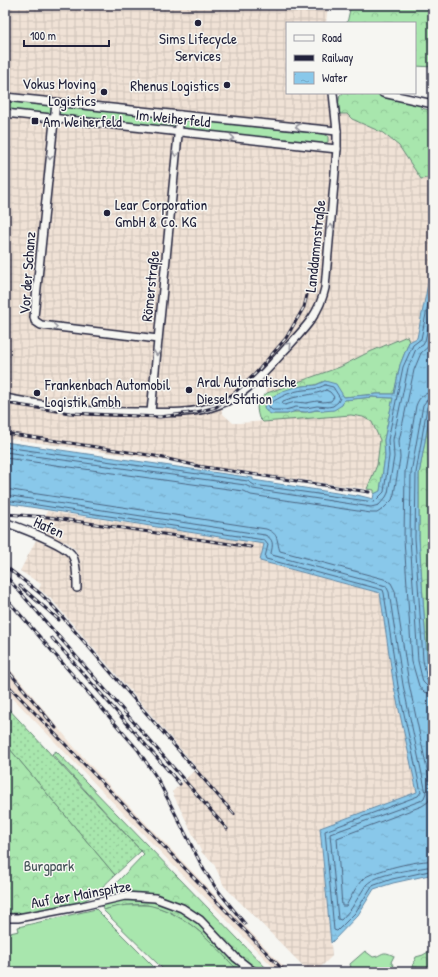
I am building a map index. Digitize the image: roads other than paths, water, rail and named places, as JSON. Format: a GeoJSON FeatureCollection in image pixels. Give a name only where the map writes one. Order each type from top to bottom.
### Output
{"type":"FeatureCollection","features":[{"type":"Feature","properties":{"kind":"street","name":"Landdammstraße"},"geometry":{"type":"LineString","coordinates":[[5,398],[83,410],[173,413],[198,410],[219,405],[234,397],[263,374],[309,324],[323,300],[337,149],[337,131],[333,94]]}},
{"type":"Feature","properties":{"kind":"street"},"geometry":{"type":"LineString","coordinates":[[388,94],[433,104]]}},
{"type":"Feature","properties":{"kind":"street","name":"Im Weiherfeld"},"geometry":{"type":"LineString","coordinates":[[5,97],[337,131]]}},
{"type":"Feature","properties":{"kind":"street","name":"Vor der Schanz"},"geometry":{"type":"LineString","coordinates":[[56,102],[35,321],[41,325],[158,339]]}},
{"type":"Feature","properties":{"kind":"street","name":"Im Weiherfeld"},"geometry":{"type":"LineString","coordinates":[[5,113],[337,149]]}},
{"type":"Feature","properties":{"kind":"street","name":"Römerstraße"},"geometry":{"type":"LineString","coordinates":[[151,412],[180,115]]}},
{"type":"Feature","properties":{"kind":"street","name":"Hafen"},"geometry":{"type":"LineString","coordinates":[[5,522],[60,545],[71,553],[75,562],[77,588]]}},
{"type":"Feature","properties":{"kind":"street","name":"Auf der Mainspitze"},"geometry":{"type":"LineString","coordinates":[[5,918],[82,906],[125,896],[155,898],[182,908],[200,920],[236,958],[254,972]]}},
{"type":"Feature","properties":{"kind":"water"},"geometry":{"type":"Polygon","coordinates":[[[433,259],[433,397],[419,474],[419,538],[427,659],[433,686],[433,878],[429,875],[374,889],[358,915],[331,943],[320,828],[417,792],[394,687],[380,593],[260,561],[264,544],[5,503],[5,442],[253,478],[253,480],[357,495],[373,499],[374,494],[380,491],[385,456],[384,440],[393,398],[372,397],[344,400],[342,405],[334,410],[317,410],[306,412],[296,411],[287,414],[271,414],[266,411],[264,407],[271,398],[281,392],[299,387],[316,385],[325,381],[336,384],[344,397],[394,394],[400,365],[409,342],[417,338],[433,259]]]}},
{"type":"Feature","properties":{"kind":"railway"},"geometry":{"type":"LineString","coordinates":[[5,403],[70,413],[160,417],[197,412],[216,407],[255,374],[286,338],[304,307],[307,295]]}},
{"type":"Feature","properties":{"kind":"railway"},"geometry":{"type":"LineString","coordinates":[[5,433],[155,456],[198,466],[369,492]]}},
{"type":"Feature","properties":{"kind":"railway"},"geometry":{"type":"LineString","coordinates":[[5,514],[48,517],[251,547]]}},
{"type":"Feature","properties":{"kind":"railway"},"geometry":{"type":"LineString","coordinates":[[5,566],[41,594],[52,605],[234,814]]}},
{"type":"Feature","properties":{"kind":"railway"},"geometry":{"type":"LineString","coordinates":[[5,575],[227,829]]}},
{"type":"Feature","properties":{"kind":"railway"},"geometry":{"type":"LineString","coordinates":[[20,586],[59,620]]}},
{"type":"Feature","properties":{"kind":"railway"},"geometry":{"type":"LineString","coordinates":[[5,597],[138,750],[157,778],[204,870],[216,888],[245,924]]}},
{"type":"Feature","properties":{"kind":"railway"},"geometry":{"type":"LineString","coordinates":[[52,638],[180,784]]}},
{"type":"Feature","properties":{"kind":"railway"},"geometry":{"type":"LineString","coordinates":[[5,667],[56,728]]}},
{"type":"Feature","properties":{"kind":"railway"},"geometry":{"type":"LineString","coordinates":[[5,682],[285,972]]}},
{"type":"Feature","properties":{"kind":"place","name":"Sims Lifecycle Services"},"geometry":{"type":"Point","coordinates":[198,23]}},
{"type":"Feature","properties":{"kind":"place","name":"Rhenus Logistics"},"geometry":{"type":"Point","coordinates":[227,85]}},
{"type":"Feature","properties":{"kind":"place","name":"Vokus Moving Logistics"},"geometry":{"type":"Point","coordinates":[104,92]}},
{"type":"Feature","properties":{"kind":"place","name":"Am Weiherfeld"},"geometry":{"type":"Point","coordinates":[35,121]}},
{"type":"Feature","properties":{"kind":"place","name":"Lear Corporation GmbH & Co. KG"},"geometry":{"type":"Point","coordinates":[107,213]}},
{"type":"Feature","properties":{"kind":"place","name":"Aral Automatische Diesel Station"},"geometry":{"type":"Point","coordinates":[189,390]}},
{"type":"Feature","properties":{"kind":"place","name":"Frankenbach Automobil Logistik Gmbh"},"geometry":{"type":"Point","coordinates":[37,393]}},
{"type":"Feature","properties":{"kind":"park label","name":"Burgpark"},"geometry":{"type":"Point","coordinates":[49,865]}}]}
